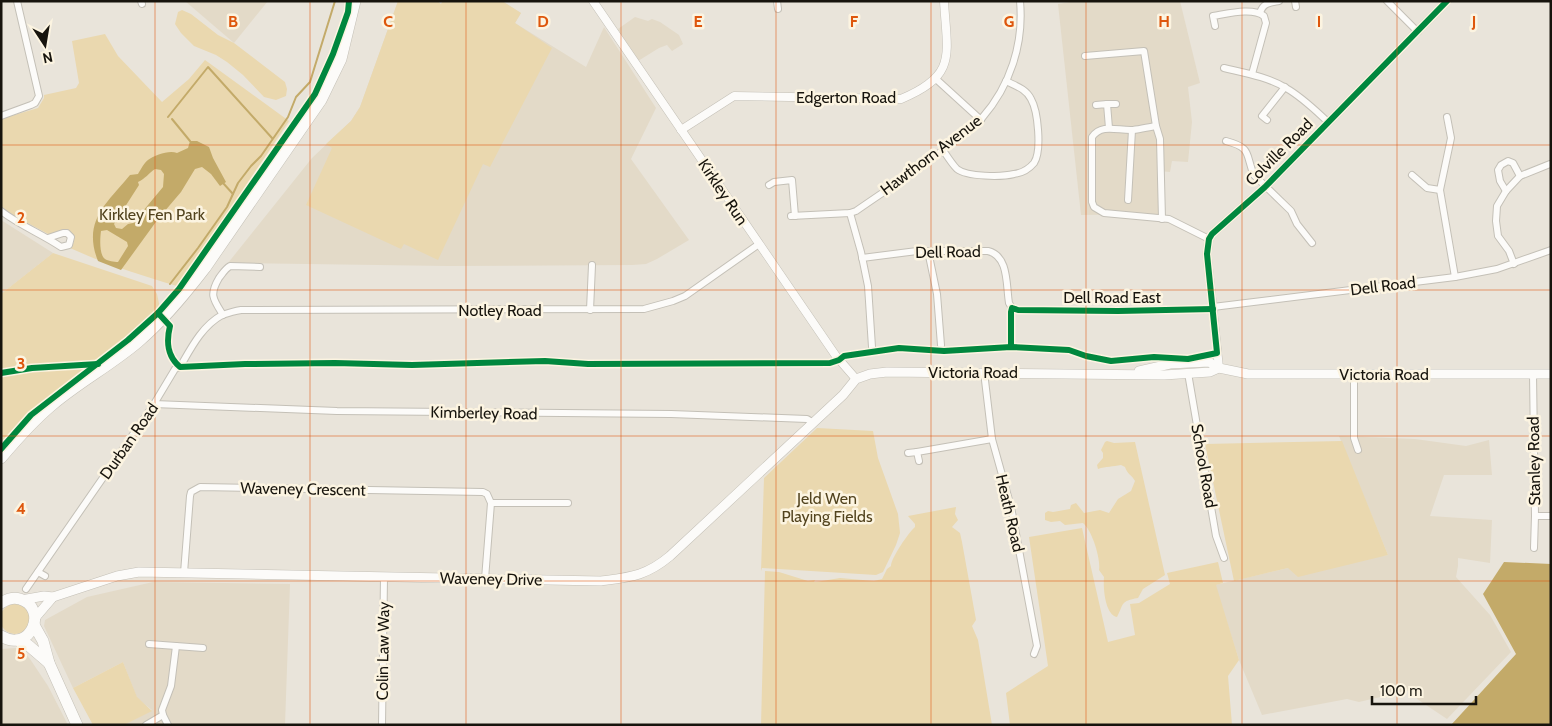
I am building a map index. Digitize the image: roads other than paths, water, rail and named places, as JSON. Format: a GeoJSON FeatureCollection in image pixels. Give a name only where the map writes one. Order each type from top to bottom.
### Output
{"type":"FeatureCollection","features":[{"type":"Feature","properties":{"kind":"highway"},"geometry":{"type":"LineString","coordinates":[[1,458],[24,431],[52,404],[138,342],[187,292],[206,268],[321,100],[340,59],[355,1]]}},
{"type":"Feature","properties":{"kind":"highway"},"geometry":{"type":"LineString","coordinates":[[1,603],[23,594],[31,607],[49,664],[77,725]]}},
{"type":"Feature","properties":{"kind":"highway"},"geometry":{"type":"LineString","coordinates":[[7,639],[29,634],[35,621]]}},
{"type":"Feature","properties":{"kind":"highway"},"geometry":{"type":"LineString","coordinates":[[7,639],[28,644],[49,664]]}},
{"type":"Feature","properties":{"kind":"main road","name":"Victoria Road"},"geometry":{"type":"LineString","coordinates":[[1121,374],[1170,364],[1209,362],[1218,368],[1248,374],[1551,374]]}},
{"type":"Feature","properties":{"kind":"main road","name":"Victoria Road"},"geometry":{"type":"LineString","coordinates":[[856,379],[870,374],[887,372],[1164,375],[1210,372],[1218,368]]}},
{"type":"Feature","properties":{"kind":"main road","name":"Waveney Drive"},"geometry":{"type":"LineString","coordinates":[[23,594],[52,597],[132,573],[601,581],[639,575],[649,571],[670,556],[843,395],[856,379]]}},
{"type":"Feature","properties":{"kind":"main road"},"geometry":{"type":"LineString","coordinates":[[35,621],[52,597]]}},
{"type":"Feature","properties":{"kind":"street"},"geometry":{"type":"LineString","coordinates":[[1,116],[31,106],[39,96],[17,1]]}},
{"type":"Feature","properties":{"kind":"street","name":"Kirkley Run"},"geometry":{"type":"LineString","coordinates":[[593,1],[836,356],[856,379]]}},
{"type":"Feature","properties":{"kind":"street"},"geometry":{"type":"LineString","coordinates":[[777,1],[778,9]]}},
{"type":"Feature","properties":{"kind":"street"},"geometry":{"type":"LineString","coordinates":[[944,1],[947,56],[943,69],[936,79],[981,120]]}},
{"type":"Feature","properties":{"kind":"street","name":"Hawthorn Avenue"},"geometry":{"type":"LineString","coordinates":[[770,184],[792,180],[793,216],[850,213],[856,211],[943,150],[981,120],[994,104],[1006,81],[1012,68],[1017,46],[1020,1]]}},
{"type":"Feature","properties":{"kind":"street"},"geometry":{"type":"LineString","coordinates":[[1260,13],[1262,7],[1266,4],[1279,1]]}},
{"type":"Feature","properties":{"kind":"street"},"geometry":{"type":"LineString","coordinates":[[1387,1],[1418,32]]}},
{"type":"Feature","properties":{"kind":"street","name":"Colville Road"},"geometry":{"type":"LineString","coordinates":[[1209,239],[1215,229],[1265,187],[1447,1]]}},
{"type":"Feature","properties":{"kind":"street"},"geometry":{"type":"LineString","coordinates":[[1215,26],[1212,13],[1246,12],[1260,13],[1264,16],[1266,23],[1252,74]]}},
{"type":"Feature","properties":{"kind":"street"},"geometry":{"type":"LineString","coordinates":[[1086,56],[1144,51],[1161,148],[1162,219]]}},
{"type":"Feature","properties":{"kind":"street"},"geometry":{"type":"LineString","coordinates":[[1224,68],[1252,74],[1285,87],[1328,122]]}},
{"type":"Feature","properties":{"kind":"street","name":"Edgerton Road"},"geometry":{"type":"LineString","coordinates":[[681,130],[734,96],[901,99],[926,87],[936,79]]}},
{"type":"Feature","properties":{"kind":"street"},"geometry":{"type":"LineString","coordinates":[[943,150],[957,169],[975,175],[1014,174],[1025,171],[1033,164],[1038,155],[1039,143],[1034,107],[1031,98],[1021,88],[1006,81]]}},
{"type":"Feature","properties":{"kind":"street"},"geometry":{"type":"LineString","coordinates":[[1262,116],[1285,87]]}},
{"type":"Feature","properties":{"kind":"street"},"geometry":{"type":"LineString","coordinates":[[1107,104],[1109,128]]}},
{"type":"Feature","properties":{"kind":"street"},"geometry":{"type":"LineString","coordinates":[[1096,105],[1116,104]]}},
{"type":"Feature","properties":{"kind":"street"},"geometry":{"type":"LineString","coordinates":[[1447,117],[1451,138],[1440,190],[1455,277]]}},
{"type":"Feature","properties":{"kind":"street"},"geometry":{"type":"LineString","coordinates":[[1156,126],[1132,130],[1109,128],[1095,132],[1092,137],[1092,202],[1094,207],[1104,213],[1175,221],[1209,239],[1207,254],[1218,368]]}},
{"type":"Feature","properties":{"kind":"street"},"geometry":{"type":"LineString","coordinates":[[1128,200],[1132,130]]}},
{"type":"Feature","properties":{"kind":"street"},"geometry":{"type":"LineString","coordinates":[[1226,141],[1245,150],[1249,156],[1254,175],[1291,211],[1297,224],[1312,243]]}},
{"type":"Feature","properties":{"kind":"street"},"geometry":{"type":"LineString","coordinates":[[1506,191],[1500,181],[1498,170],[1501,165],[1508,161],[1513,163],[1520,176]]}},
{"type":"Feature","properties":{"kind":"street"},"geometry":{"type":"LineString","coordinates":[[1514,264],[1509,251],[1498,236],[1497,206],[1506,191],[1520,176],[1550,164]]}},
{"type":"Feature","properties":{"kind":"street"},"geometry":{"type":"LineString","coordinates":[[1412,175],[1427,188],[1440,190]]}},
{"type":"Feature","properties":{"kind":"street"},"geometry":{"type":"LineString","coordinates":[[1,211],[10,218],[48,238]]}},
{"type":"Feature","properties":{"kind":"street"},"geometry":{"type":"LineString","coordinates":[[850,213],[868,286],[872,347]]}},
{"type":"Feature","properties":{"kind":"street","name":"Notley Road"},"geometry":{"type":"LineString","coordinates":[[223,315],[241,310],[644,309],[685,296],[759,244]]}},
{"type":"Feature","properties":{"kind":"street","name":"Dell Road"},"geometry":{"type":"LineString","coordinates":[[1213,308],[1455,277],[1514,264],[1551,250]]}},
{"type":"Feature","properties":{"kind":"street"},"geometry":{"type":"LineString","coordinates":[[928,251],[937,294],[941,346]]}},
{"type":"Feature","properties":{"kind":"street","name":"Dell Road"},"geometry":{"type":"LineString","coordinates":[[862,258],[928,251],[988,251],[996,254],[1004,266],[1009,302],[1012,308],[1011,348]]}},
{"type":"Feature","properties":{"kind":"street"},"geometry":{"type":"LineString","coordinates":[[590,310],[592,265]]}},
{"type":"Feature","properties":{"kind":"street"},"geometry":{"type":"LineString","coordinates":[[223,315],[212,294],[213,288],[226,269],[230,266],[260,267]]}},
{"type":"Feature","properties":{"kind":"street","name":"Dell Road East"},"geometry":{"type":"LineString","coordinates":[[1012,308],[1018,310],[1118,312],[1213,308]]}},
{"type":"Feature","properties":{"kind":"street","name":"Durban Road"},"geometry":{"type":"LineString","coordinates":[[23,594],[154,404],[175,369],[180,367],[198,336],[210,323],[223,315]]}},
{"type":"Feature","properties":{"kind":"street","name":"Heath Road"},"geometry":{"type":"LineString","coordinates":[[984,372],[992,439],[1011,508],[1037,646],[1034,654]]}},
{"type":"Feature","properties":{"kind":"street","name":"School Road"},"geometry":{"type":"LineString","coordinates":[[1188,374],[1216,536],[1224,558]]}},
{"type":"Feature","properties":{"kind":"street"},"geometry":{"type":"LineString","coordinates":[[1354,374],[1354,438],[1358,450]]}},
{"type":"Feature","properties":{"kind":"street","name":"Stanley Road"},"geometry":{"type":"LineString","coordinates":[[1533,374],[1534,548]]}},
{"type":"Feature","properties":{"kind":"street","name":"Kimberley Road"},"geometry":{"type":"LineString","coordinates":[[154,404],[337,411],[681,415],[807,419],[812,422]]}},
{"type":"Feature","properties":{"kind":"street"},"geometry":{"type":"LineString","coordinates":[[908,454],[992,439]]}},
{"type":"Feature","properties":{"kind":"street"},"geometry":{"type":"LineString","coordinates":[[917,452],[918,461]]}},
{"type":"Feature","properties":{"kind":"street","name":"Waveney Crescent"},"geometry":{"type":"LineString","coordinates":[[184,573],[190,496],[192,492],[200,488],[482,492],[487,494],[491,502],[568,503]]}},
{"type":"Feature","properties":{"kind":"street"},"geometry":{"type":"LineString","coordinates":[[485,579],[491,502]]}},
{"type":"Feature","properties":{"kind":"street"},"geometry":{"type":"LineString","coordinates":[[1535,516],[1551,516]]}},
{"type":"Feature","properties":{"kind":"street"},"geometry":{"type":"LineString","coordinates":[[38,572],[45,576]]}},
{"type":"Feature","properties":{"kind":"street","name":"Colin Law Way"},"geometry":{"type":"LineString","coordinates":[[382,725],[384,577]]}},
{"type":"Feature","properties":{"kind":"street"},"geometry":{"type":"LineString","coordinates":[[149,644],[203,648]]}},
{"type":"Feature","properties":{"kind":"street"},"geometry":{"type":"LineString","coordinates":[[168,725],[162,710],[171,686],[176,646]]}},
{"type":"Feature","properties":{"kind":"street"},"geometry":{"type":"LineString","coordinates":[[146,725],[163,715]]}},
{"type":"Feature","properties":{"kind":"waterway"},"geometry":{"type":"LineString","coordinates":[[170,284],[227,207],[238,183],[261,156],[288,117],[296,97],[310,82],[335,1]]}},
{"type":"Feature","properties":{"kind":"waterway"},"geometry":{"type":"LineString","coordinates":[[168,117],[208,67],[272,138]]}},
{"type":"Feature","properties":{"kind":"waterway"},"geometry":{"type":"LineString","coordinates":[[172,119],[190,141]]}},
{"type":"Feature","properties":{"kind":"waterway"},"geometry":{"type":"LineString","coordinates":[[223,183],[233,194]]}},
{"type":"Feature","properties":{"kind":"park label","name":"Kirkley Fen Park"},"geometry":{"type":"Point","coordinates":[152,214]}},
{"type":"Feature","properties":{"kind":"park label","name":"Jeld Wen Playing Fields"},"geometry":{"type":"Point","coordinates":[827,507]}}]}
